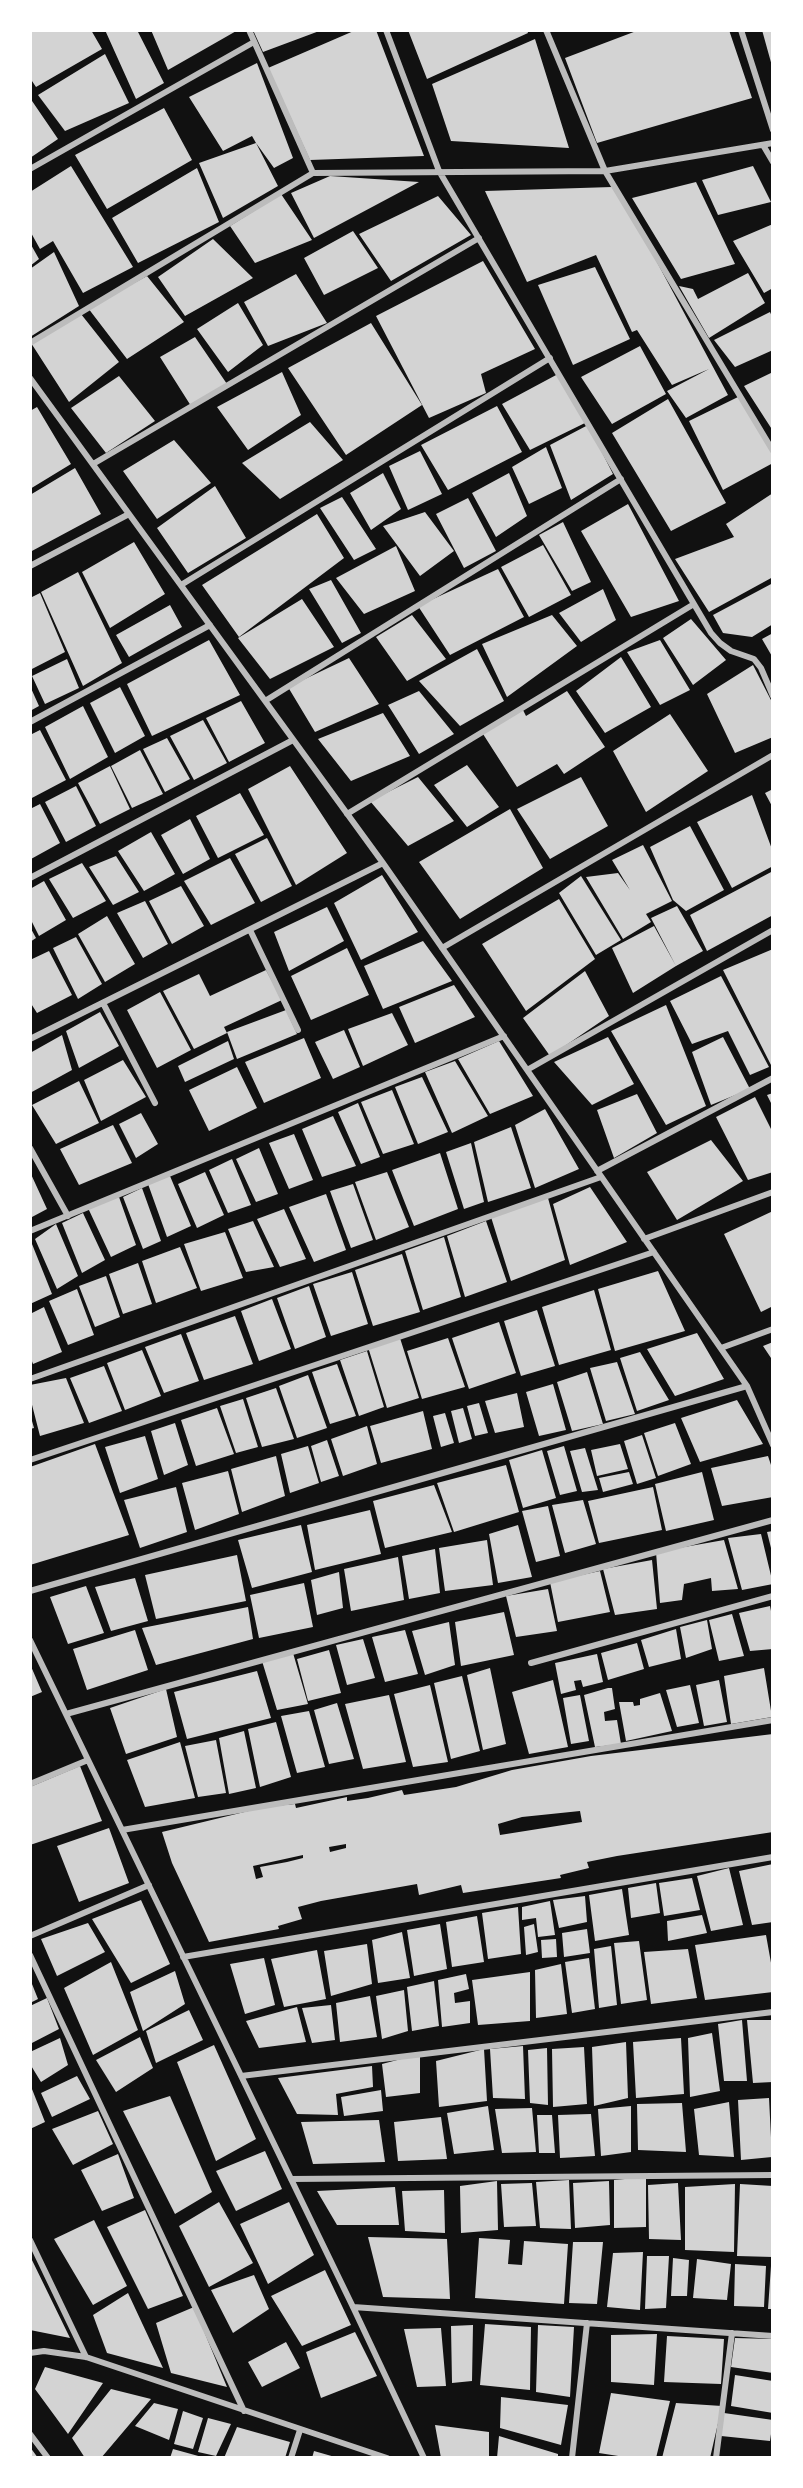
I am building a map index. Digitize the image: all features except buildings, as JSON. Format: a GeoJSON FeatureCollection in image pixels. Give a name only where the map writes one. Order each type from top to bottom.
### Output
{"type":"FeatureCollection","features":[{"type":"Feature","properties":{"kind":"street"},"geometry":{"type":"LineString","coordinates":[[249,30],[313,173]]}},
{"type":"Feature","properties":{"kind":"street"},"geometry":{"type":"LineString","coordinates":[[386,30],[440,171],[711,633],[731,651],[754,659],[761,668],[773,696]]}},
{"type":"Feature","properties":{"kind":"street"},"geometry":{"type":"LineString","coordinates":[[546,30],[605,171],[773,451]]}},
{"type":"Feature","properties":{"kind":"street"},"geometry":{"type":"LineString","coordinates":[[741,30],[773,130]]}},
{"type":"Feature","properties":{"kind":"street"},"geometry":{"type":"LineString","coordinates":[[30,170],[254,42]]}},
{"type":"Feature","properties":{"kind":"street"},"geometry":{"type":"LineString","coordinates":[[30,343],[313,173],[605,171],[773,143]]}},
{"type":"Feature","properties":{"kind":"street"},"geometry":{"type":"LineString","coordinates":[[763,145],[773,162]]}},
{"type":"Feature","properties":{"kind":"street"},"geometry":{"type":"LineString","coordinates":[[93,464],[479,238]]}},
{"type":"Feature","properties":{"kind":"street"},"geometry":{"type":"LineString","coordinates":[[181,585],[550,358]]}},
{"type":"Feature","properties":{"kind":"street"},"geometry":{"type":"LineString","coordinates":[[30,379],[383,863],[504,1036],[747,1386],[773,1445]]}},
{"type":"Feature","properties":{"kind":"street"},"geometry":{"type":"LineString","coordinates":[[265,701],[621,479]]}},
{"type":"Feature","properties":{"kind":"street"},"geometry":{"type":"LineString","coordinates":[[30,566],[129,514]]}},
{"type":"Feature","properties":{"kind":"street"},"geometry":{"type":"LineString","coordinates":[[347,814],[694,604]]}},
{"type":"Feature","properties":{"kind":"street"},"geometry":{"type":"LineString","coordinates":[[30,722],[210,625]]}},
{"type":"Feature","properties":{"kind":"street"},"geometry":{"type":"LineString","coordinates":[[30,878],[293,740]]}},
{"type":"Feature","properties":{"kind":"street"},"geometry":{"type":"LineString","coordinates":[[442,948],[773,755]]}},
{"type":"Feature","properties":{"kind":"street"},"geometry":{"type":"LineString","coordinates":[[30,1039],[383,863]]}},
{"type":"Feature","properties":{"kind":"street"},"geometry":{"type":"LineString","coordinates":[[250,930],[298,1030]]}},
{"type":"Feature","properties":{"kind":"street"},"geometry":{"type":"LineString","coordinates":[[527,1070],[773,930]]}},
{"type":"Feature","properties":{"kind":"street"},"geometry":{"type":"LineString","coordinates":[[103,1003],[155,1103]]}},
{"type":"Feature","properties":{"kind":"street"},"geometry":{"type":"LineString","coordinates":[[30,1231],[504,1036]]}},
{"type":"Feature","properties":{"kind":"street"},"geometry":{"type":"LineString","coordinates":[[30,1379],[599,1174],[773,1078]]}},
{"type":"Feature","properties":{"kind":"street"},"geometry":{"type":"LineString","coordinates":[[30,1148],[68,1216]]}},
{"type":"Feature","properties":{"kind":"street"},"geometry":{"type":"LineString","coordinates":[[644,1239],[773,1192]]}},
{"type":"Feature","properties":{"kind":"street"},"geometry":{"type":"LineString","coordinates":[[30,1460],[654,1252]]}},
{"type":"Feature","properties":{"kind":"street"},"geometry":{"type":"LineString","coordinates":[[721,1348],[773,1329]]}},
{"type":"Feature","properties":{"kind":"street"},"geometry":{"type":"LineString","coordinates":[[30,1591],[747,1386]]}},
{"type":"Feature","properties":{"kind":"street"},"geometry":{"type":"LineString","coordinates":[[66,1714],[773,1520]]}},
{"type":"Feature","properties":{"kind":"street"},"geometry":{"type":"LineString","coordinates":[[531,1663],[773,1596]]}},
{"type":"Feature","properties":{"kind":"street"},"geometry":{"type":"LineString","coordinates":[[30,1640],[353,2307],[423,2458]]}},
{"type":"Feature","properties":{"kind":"street"},"geometry":{"type":"LineString","coordinates":[[122,1830],[773,1720]]}},
{"type":"Feature","properties":{"kind":"street"},"geometry":{"type":"LineString","coordinates":[[30,1784],[88,1760]]}},
{"type":"Feature","properties":{"kind":"street"},"geometry":{"type":"LineString","coordinates":[[183,1957],[773,1857]]}},
{"type":"Feature","properties":{"kind":"street"},"geometry":{"type":"LineString","coordinates":[[30,1936],[149,1885]]}},
{"type":"Feature","properties":{"kind":"street"},"geometry":{"type":"LineString","coordinates":[[30,1955],[244,2411]]}},
{"type":"Feature","properties":{"kind":"street"},"geometry":{"type":"LineString","coordinates":[[241,2076],[773,2012]]}},
{"type":"Feature","properties":{"kind":"street"},"geometry":{"type":"LineString","coordinates":[[291,2179],[773,2175]]}},
{"type":"Feature","properties":{"kind":"street"},"geometry":{"type":"LineString","coordinates":[[30,2240],[86,2357]]}},
{"type":"Feature","properties":{"kind":"street"},"geometry":{"type":"LineString","coordinates":[[353,2307],[773,2336]]}},
{"type":"Feature","properties":{"kind":"street"},"geometry":{"type":"LineString","coordinates":[[572,2458],[587,2323]]}},
{"type":"Feature","properties":{"kind":"street"},"geometry":{"type":"LineString","coordinates":[[716,2458],[732,2333]]}},
{"type":"Feature","properties":{"kind":"street"},"geometry":{"type":"LineString","coordinates":[[30,2353],[44,2351],[86,2357],[387,2458]]}},
{"type":"Feature","properties":{"kind":"street"},"geometry":{"type":"LineString","coordinates":[[291,2458],[300,2430]]}},
{"type":"Feature","properties":{"kind":"street"},"geometry":{"type":"LineString","coordinates":[[30,2434],[48,2458]]}}]}
